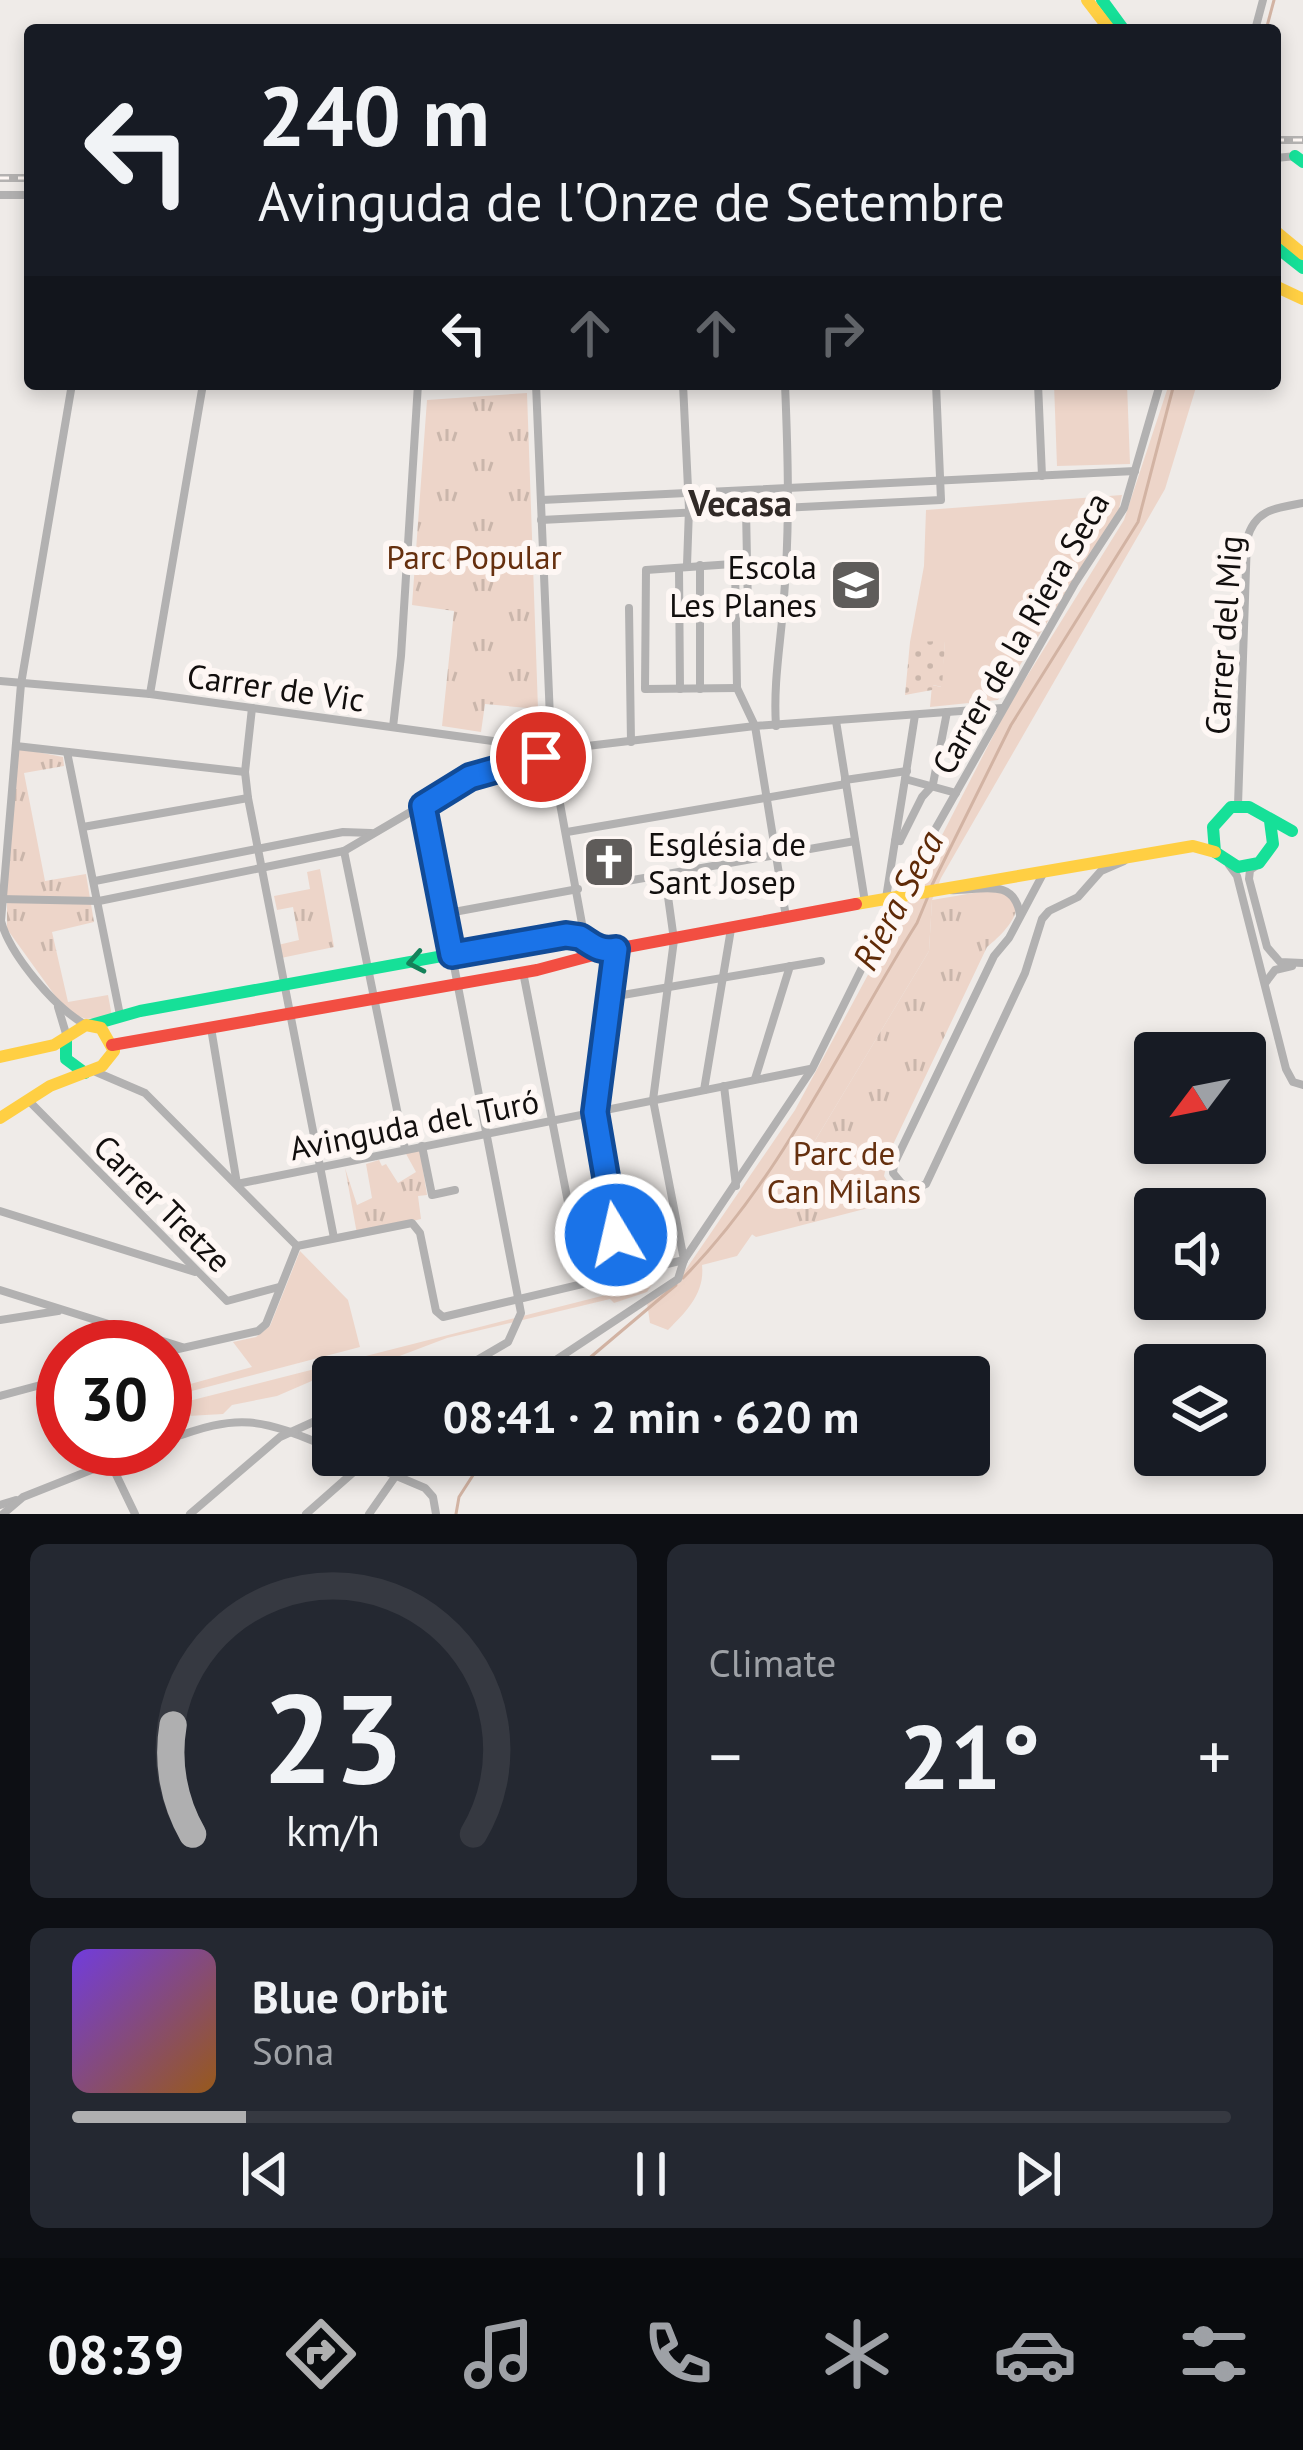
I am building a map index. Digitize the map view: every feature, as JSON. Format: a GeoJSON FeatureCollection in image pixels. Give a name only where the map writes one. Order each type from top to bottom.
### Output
{"type":"FeatureCollection","features":[{"type":"Feature","properties":{"kind":"main road"},"geometry":{"type":"LineString","coordinates":[[1087,0],[1105,24]]}},
{"type":"Feature","properties":{"kind":"main road"},"geometry":{"type":"LineString","coordinates":[[1192,846],[1212,831],[1222,812],[1238,805],[1253,807],[1270,820],[1298,830]]}},
{"type":"Feature","properties":{"kind":"main road"},"geometry":{"type":"LineString","coordinates":[[1270,820],[1273,844]]}},
{"type":"Feature","properties":{"kind":"main road"},"geometry":{"type":"LineString","coordinates":[[0,1118],[55,1083],[91,1072],[111,1052],[211,1028],[456,985],[614,949],[891,897],[1192,846],[1216,852],[1228,864],[1245,868],[1259,863],[1273,844],[1298,830]]}},
{"type":"Feature","properties":{"kind":"main road"},"geometry":{"type":"LineString","coordinates":[[1212,831],[1216,852]]}},
{"type":"Feature","properties":{"kind":"main road"},"geometry":{"type":"LineString","coordinates":[[0,1057],[38,1050],[121,1015],[558,935],[614,949]]}},
{"type":"Feature","properties":{"kind":"main road"},"geometry":{"type":"LineString","coordinates":[[577,960],[562,953],[564,942],[581,940]]}},
{"type":"Feature","properties":{"kind":"main road"},"geometry":{"type":"LineString","coordinates":[[577,960],[581,940]]}},
{"type":"Feature","properties":{"kind":"main road"},"geometry":{"type":"LineString","coordinates":[[89,1025],[105,1031],[111,1052]]}},
{"type":"Feature","properties":{"kind":"main road"},"geometry":{"type":"LineString","coordinates":[[55,1083],[66,1058],[67,1038]]}},
{"type":"Feature","properties":{"kind":"main road"},"geometry":{"type":"LineString","coordinates":[[38,1050],[66,1058],[74,1069],[91,1072]]}},
{"type":"Feature","properties":{"kind":"street"},"geometry":{"type":"LineString","coordinates":[[71,390],[21,684],[1,921],[5,938],[54,1000],[89,1025]]}},
{"type":"Feature","properties":{"kind":"street"},"geometry":{"type":"LineString","coordinates":[[150,694],[202,390]]}},
{"type":"Feature","properties":{"kind":"street"},"geometry":{"type":"LineString","coordinates":[[393,727],[418,390]]}},
{"type":"Feature","properties":{"kind":"street"},"geometry":{"type":"LineString","coordinates":[[536,390],[548,752],[578,889],[581,940]]}},
{"type":"Feature","properties":{"kind":"street"},"geometry":{"type":"LineString","coordinates":[[680,689],[688,493],[683,390]]}},
{"type":"Feature","properties":{"kind":"street"},"geometry":{"type":"LineString","coordinates":[[776,727],[773,685],[790,488],[785,390]]}},
{"type":"Feature","properties":{"kind":"street"},"geometry":{"type":"LineString","coordinates":[[542,520],[941,500],[936,390]]}},
{"type":"Feature","properties":{"kind":"street"},"geometry":{"type":"LineString","coordinates":[[1038,390],[1042,476]]}},
{"type":"Feature","properties":{"kind":"street","name":"Carrer de la Riera Seca"},"geometry":{"type":"LineString","coordinates":[[891,897],[1124,508],[1158,390]]}},
{"type":"Feature","properties":{"kind":"street"},"geometry":{"type":"LineString","coordinates":[[542,500],[1135,471]]}},
{"type":"Feature","properties":{"kind":"street","name":"Carrer del Mig"},"geometry":{"type":"LineString","coordinates":[[1238,805],[1247,539],[1260,514],[1303,503]]}},
{"type":"Feature","properties":{"kind":"street"},"geometry":{"type":"LineString","coordinates":[[746,510],[748,610]]}},
{"type":"Feature","properties":{"kind":"street"},"geometry":{"type":"LineString","coordinates":[[737,688],[645,689],[646,570],[747,563]]}},
{"type":"Feature","properties":{"kind":"street"},"geometry":{"type":"LineString","coordinates":[[734,564],[737,688],[755,726],[786,917]]}},
{"type":"Feature","properties":{"kind":"street"},"geometry":{"type":"LineString","coordinates":[[700,565],[700,688]]}},
{"type":"Feature","properties":{"kind":"street"},"geometry":{"type":"LineString","coordinates":[[629,608],[631,742]]}},
{"type":"Feature","properties":{"kind":"street"},"geometry":{"type":"LineString","coordinates":[[735,610],[783,608]]}},
{"type":"Feature","properties":{"kind":"street"},"geometry":{"type":"LineString","coordinates":[[629,631],[645,630]]}},
{"type":"Feature","properties":{"kind":"street","name":"Carrer de Vic"},"geometry":{"type":"LineString","coordinates":[[0,681],[150,694],[548,752]]}},
{"type":"Feature","properties":{"kind":"street"},"geometry":{"type":"LineString","coordinates":[[2,898],[99,901],[344,851],[470,777],[548,752],[560,757],[562,749],[755,726],[1004,707]]}},
{"type":"Feature","properties":{"kind":"street"},"geometry":{"type":"LineString","coordinates":[[252,708],[245,772],[248,799],[334,1238]]}},
{"type":"Feature","properties":{"kind":"street"},"geometry":{"type":"LineString","coordinates":[[895,842],[900,841],[933,784],[947,712]]}},
{"type":"Feature","properties":{"kind":"street"},"geometry":{"type":"LineString","coordinates":[[561,1356],[678,1279],[812,1069],[891,897],[915,715]]}},
{"type":"Feature","properties":{"kind":"street"},"geometry":{"type":"LineString","coordinates":[[836,722],[865,902]]}},
{"type":"Feature","properties":{"kind":"street"},"geometry":{"type":"LineString","coordinates":[[16,746],[245,772]]}},
{"type":"Feature","properties":{"kind":"street"},"geometry":{"type":"LineString","coordinates":[[67,752],[121,1015]]}},
{"type":"Feature","properties":{"kind":"street"},"geometry":{"type":"LineString","coordinates":[[567,832],[906,775],[956,793]]}},
{"type":"Feature","properties":{"kind":"street"},"geometry":{"type":"LineString","coordinates":[[83,827],[248,799]]}},
{"type":"Feature","properties":{"kind":"street"},"geometry":{"type":"LineString","coordinates":[[423,806],[519,1301],[520,1321],[508,1342],[484,1356]]}},
{"type":"Feature","properties":{"kind":"street"},"geometry":{"type":"LineString","coordinates":[[95,881],[343,832],[371,833]]}},
{"type":"Feature","properties":{"kind":"street"},"geometry":{"type":"LineString","coordinates":[[627,881],[855,842]]}},
{"type":"Feature","properties":{"kind":"street"},"geometry":{"type":"LineString","coordinates":[[344,851],[405,1149]]}},
{"type":"Feature","properties":{"kind":"street"},"geometry":{"type":"LineString","coordinates":[[1044,872],[994,956],[895,1164],[893,1173],[908,1191],[926,1184],[1025,974],[1042,919],[1078,897],[1101,871],[1137,856]]}},
{"type":"Feature","properties":{"kind":"street"},"geometry":{"type":"LineString","coordinates":[[1258,960],[1267,962],[1268,947],[1249,875],[1259,863]]}},
{"type":"Feature","properties":{"kind":"street"},"geometry":{"type":"LineString","coordinates":[[1228,864],[1237,876],[1288,1075],[1303,1085]]}},
{"type":"Feature","properties":{"kind":"street"},"geometry":{"type":"LineString","coordinates":[[665,875],[674,940],[653,1100],[683,1265]]}},
{"type":"Feature","properties":{"kind":"street"},"geometry":{"type":"LineString","coordinates":[[942,888],[995,886],[1006,890],[1018,903],[1020,918]]}},
{"type":"Feature","properties":{"kind":"street"},"geometry":{"type":"LineString","coordinates":[[443,914],[578,889]]}},
{"type":"Feature","properties":{"kind":"street"},"geometry":{"type":"LineString","coordinates":[[704,1090],[731,928]]}},
{"type":"Feature","properties":{"kind":"street"},"geometry":{"type":"LineString","coordinates":[[1268,947],[1280,962],[1301,963]]}},
{"type":"Feature","properties":{"kind":"street"},"geometry":{"type":"LineString","coordinates":[[614,949],[595,1112],[622,1276]]}},
{"type":"Feature","properties":{"kind":"street"},"geometry":{"type":"LineString","coordinates":[[610,997],[821,961]]}},
{"type":"Feature","properties":{"kind":"street"},"geometry":{"type":"LineString","coordinates":[[1265,989],[1275,970],[1301,963]]}},
{"type":"Feature","properties":{"kind":"street"},"geometry":{"type":"LineString","coordinates":[[755,1080],[790,966]]}},
{"type":"Feature","properties":{"kind":"street"},"geometry":{"type":"LineString","coordinates":[[523,972],[576,1243]]}},
{"type":"Feature","properties":{"kind":"street"},"geometry":{"type":"LineString","coordinates":[[54,1000],[67,1038]]}},
{"type":"Feature","properties":{"kind":"street"},"geometry":{"type":"LineString","coordinates":[[211,1028],[237,1184]]}},
{"type":"Feature","properties":{"kind":"street"},"geometry":{"type":"LineString","coordinates":[[111,1052],[124,1084]]}},
{"type":"Feature","properties":{"kind":"street","name":"Avinguda del Turó"},"geometry":{"type":"LineString","coordinates":[[237,1184],[812,1069]]}},
{"type":"Feature","properties":{"kind":"street"},"geometry":{"type":"LineString","coordinates":[[91,1072],[147,1095],[297,1246]]}},
{"type":"Feature","properties":{"kind":"street"},"geometry":{"type":"LineString","coordinates":[[724,1086],[736,1186]]}},
{"type":"Feature","properties":{"kind":"street","name":"Carrer Tretze"},"geometry":{"type":"LineString","coordinates":[[28,1100],[227,1301],[279,1287]]}},
{"type":"Feature","properties":{"kind":"street"},"geometry":{"type":"LineString","coordinates":[[422,1146],[432,1196],[455,1190]]}},
{"type":"Feature","properties":{"kind":"street"},"geometry":{"type":"LineString","coordinates":[[0,1211],[196,1273]]}},
{"type":"Feature","properties":{"kind":"street"},"geometry":{"type":"LineString","coordinates":[[297,1246],[412,1223],[420,1233],[436,1311],[443,1317],[683,1265]]}},
{"type":"Feature","properties":{"kind":"street"},"geometry":{"type":"LineString","coordinates":[[192,1346],[258,1331],[266,1324],[297,1246]]}},
{"type":"Feature","properties":{"kind":"street"},"geometry":{"type":"LineString","coordinates":[[0,1290],[96,1320]]}},
{"type":"Feature","properties":{"kind":"street"},"geometry":{"type":"LineString","coordinates":[[0,1320],[65,1310]]}},
{"type":"Feature","properties":{"kind":"street"},"geometry":{"type":"LineString","coordinates":[[0,1396],[36,1386]]}},
{"type":"Feature","properties":{"kind":"street"},"geometry":{"type":"LineString","coordinates":[[192,1431],[238,1420],[263,1422],[312,1440]]}},
{"type":"Feature","properties":{"kind":"street"},"geometry":{"type":"LineString","coordinates":[[190,1514],[289,1431],[312,1422]]}},
{"type":"Feature","properties":{"kind":"street"},"geometry":{"type":"LineString","coordinates":[[0,1504],[75,1476]]}},
{"type":"Feature","properties":{"kind":"street"},"geometry":{"type":"LineString","coordinates":[[117,1476],[135,1514]]}},
{"type":"Feature","properties":{"kind":"street"},"geometry":{"type":"LineString","coordinates":[[306,1514],[349,1476]]}},
{"type":"Feature","properties":{"kind":"street"},"geometry":{"type":"LineString","coordinates":[[369,1514],[396,1476]]}},
{"type":"Feature","properties":{"kind":"street"},"geometry":{"type":"LineString","coordinates":[[401,1476],[433,1496],[436,1514]]}},
{"type":"Feature","properties":{"kind":"street"},"geometry":{"type":"LineString","coordinates":[[3,1514],[23,1497]]}},
{"type":"Feature","properties":{"kind":"green space"},"geometry":{"type":"Polygon","coordinates":[[[1054,390],[1127,390],[1130,464],[1057,466],[1054,390]]]}},
{"type":"Feature","properties":{"kind":"green space"},"geometry":{"type":"Polygon","coordinates":[[[1167,390],[1195,390],[1165,489],[941,878],[932,900],[929,951],[801,1164],[737,1256],[702,1265],[698,1293],[668,1330],[650,1323],[647,1303],[680,1278],[795,1110],[897,921],[887,927],[899,904],[907,903],[1008,707],[1124,520],[1167,390]]]}},
{"type":"Feature","properties":{"kind":"green space","name":"Parc Popular"},"geometry":{"type":"Polygon","coordinates":[[[527,393],[538,709],[485,704],[481,732],[442,726],[454,611],[412,605],[427,400],[527,393]]]}},
{"type":"Feature","properties":{"kind":"green space"},"geometry":{"type":"Polygon","coordinates":[[[1122,495],[1119,509],[998,700],[930,707],[932,685],[941,687],[945,642],[910,642],[924,566],[926,510],[1122,495]]]}},
{"type":"Feature","properties":{"kind":"green space"},"geometry":{"type":"Polygon","coordinates":[[[945,641],[942,687],[933,685],[932,690],[905,695],[910,642],[945,641]]]}},
{"type":"Feature","properties":{"kind":"green space"},"geometry":{"type":"Polygon","coordinates":[[[17,748],[63,757],[64,766],[24,773],[45,881],[86,874],[94,922],[52,932],[68,1002],[108,995],[112,1016],[86,1019],[66,1011],[7,929],[17,748]]]}},
{"type":"Feature","properties":{"kind":"green space"},"geometry":{"type":"Polygon","coordinates":[[[320,869],[334,947],[281,958],[278,945],[299,940],[293,907],[277,910],[274,896],[310,889],[307,872],[320,869]]]}},
{"type":"Feature","properties":{"kind":"green space","name":"Parc de Can Milans"},"geometry":{"type":"Polygon","coordinates":[[[991,890],[1013,900],[1014,915],[987,947],[889,1153],[884,1176],[894,1192],[907,1198],[756,1237],[750,1233],[801,1164],[929,951],[932,900],[991,890]]]}},
{"type":"Feature","properties":{"kind":"green space"},"geometry":{"type":"Polygon","coordinates":[[[420,1150],[427,1195],[418,1196],[421,1219],[357,1234],[345,1168],[357,1205],[372,1198],[366,1164],[379,1160],[382,1166],[386,1164],[398,1183],[416,1172],[405,1152],[420,1150]]]}},
{"type":"Feature","properties":{"kind":"green space"},"geometry":{"type":"Polygon","coordinates":[[[300,1251],[348,1300],[360,1347],[192,1391],[192,1384],[252,1367],[233,1342],[256,1337],[270,1326],[300,1251]]]}},
{"type":"Feature","properties":{"kind":"green space"},"geometry":{"type":"Polygon","coordinates":[[[653,1283],[647,1292],[614,1303],[610,1299],[447,1338],[400,1356],[366,1356],[653,1283]]]}},
{"type":"Feature","properties":{"kind":"green space"},"geometry":{"type":"Polygon","coordinates":[[[312,1370],[312,1381],[277,1396],[232,1405],[223,1414],[192,1416],[192,1400],[312,1370]]]}},
{"type":"Feature","properties":{"kind":"waterway","name":"Riera Seca"},"geometry":{"type":"LineString","coordinates":[[1268,24],[1274,0]]}},
{"type":"Feature","properties":{"kind":"waterway","name":"Riera Seca"},"geometry":{"type":"LineString","coordinates":[[932,885],[1011,725],[1138,522],[1172,390]]}},
{"type":"Feature","properties":{"kind":"waterway","name":"Riera Seca"},"geometry":{"type":"LineString","coordinates":[[683,1278],[719,1239],[781,1153],[917,923],[929,894]]}},
{"type":"Feature","properties":{"kind":"waterway","name":"Riera Seca"},"geometry":{"type":"LineString","coordinates":[[592,1356],[676,1285]]}},
{"type":"Feature","properties":{"kind":"waterway","name":"Riera Seca"},"geometry":{"type":"LineString","coordinates":[[456,1514],[459,1497],[472,1476]]}},
{"type":"Feature","properties":{"kind":"railway"},"geometry":{"type":"LineString","coordinates":[[1281,140],[1303,140]]}},
{"type":"Feature","properties":{"kind":"railway"},"geometry":{"type":"LineString","coordinates":[[0,178],[24,178]]}},
{"type":"Feature","properties":{"kind":"traffic: fast"},"geometry":{"type":"LineString","coordinates":[[1102,0],[1120,24]]}},
{"type":"Feature","properties":{"kind":"traffic: fast"},"geometry":{"type":"LineString","coordinates":[[1295,156],[1303,162]]}},
{"type":"Feature","properties":{"kind":"traffic: fast"},"geometry":{"type":"LineString","coordinates":[[1281,251],[1303,268]]}},
{"type":"Feature","properties":{"kind":"traffic: fast"},"geometry":{"type":"LineString","coordinates":[[1270,821],[1273,844],[1259,863],[1238,867],[1215,852],[1213,827],[1231,807],[1249,807],[1292,831]]}},
{"type":"Feature","properties":{"kind":"traffic: fast"},"geometry":{"type":"LineString","coordinates":[[91,1025],[140,1011],[558,935],[580,937],[587,945],[607,950]]}},
{"type":"Feature","properties":{"kind":"traffic: fast"},"geometry":{"type":"LineString","coordinates":[[66,1039],[66,1059],[85,1073]]}},
{"type":"Feature","properties":{"kind":"traffic: slow"},"geometry":{"type":"LineString","coordinates":[[1087,0],[1105,24]]}},
{"type":"Feature","properties":{"kind":"traffic: slow"},"geometry":{"type":"LineString","coordinates":[[1281,236],[1303,254]]}},
{"type":"Feature","properties":{"kind":"traffic: slow"},"geometry":{"type":"LineString","coordinates":[[1281,289],[1303,299]]}},
{"type":"Feature","properties":{"kind":"traffic: slow"},"geometry":{"type":"LineString","coordinates":[[856,904],[1193,846],[1215,852]]}},
{"type":"Feature","properties":{"kind":"traffic: slow"},"geometry":{"type":"LineString","coordinates":[[0,1057],[54,1045],[86,1025],[101,1028],[114,1051],[102,1066],[50,1086],[0,1118]]}},
{"type":"Feature","properties":{"kind":"traffic: jam"},"geometry":{"type":"LineString","coordinates":[[112,1045],[537,970],[616,949],[856,904]]}},
{"type":"Feature","properties":{"kind":"place","name":"Escola Les Planes"},"geometry":{"type":"Point","coordinates":[856,585]}},
{"type":"Feature","properties":{"kind":"place","name":"Església de Sant Josep"},"geometry":{"type":"Point","coordinates":[609,862]}},
{"type":"Feature","properties":{"kind":"district","name":"Vecasa"},"geometry":{"type":"Point","coordinates":[740,502]}},
{"type":"Feature","properties":{"kind":"route"},"geometry":{"type":"LineString","coordinates":[[541,757],[478,773],[423,806],[452,955],[566,935],[580,937],[598,949],[616,949],[595,1112],[616,1235]]}}]}
